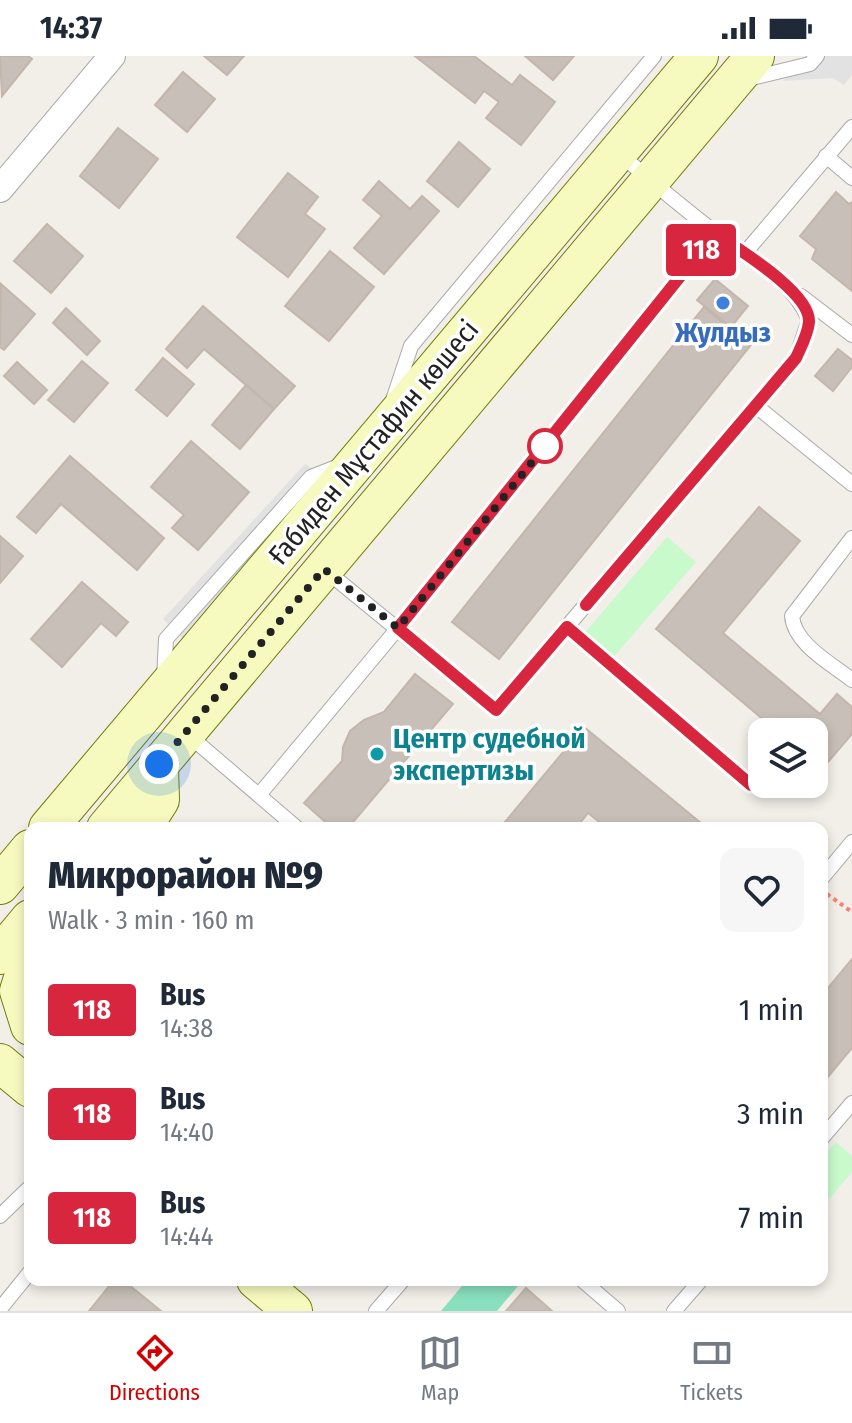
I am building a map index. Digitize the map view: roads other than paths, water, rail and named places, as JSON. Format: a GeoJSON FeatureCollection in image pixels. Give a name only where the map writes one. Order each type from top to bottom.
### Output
{"type":"FeatureCollection","features":[{"type":"Feature","properties":{"kind":"main road","name":"Ғабиден Мұстафин көшесі"},"geometry":{"type":"LineString","coordinates":[[53,822],[699,56]]}},
{"type":"Feature","properties":{"kind":"main road","name":"Ғабиден Мұстафин көшесі"},"geometry":{"type":"LineString","coordinates":[[111,822],[743,70]]}},
{"type":"Feature","properties":{"kind":"main road"},"geometry":{"type":"LineString","coordinates":[[146,822],[160,800],[159,764]]}},
{"type":"Feature","properties":{"kind":"main road"},"geometry":{"type":"LineString","coordinates":[[0,885],[24,856]]}},
{"type":"Feature","properties":{"kind":"main road"},"geometry":{"type":"LineString","coordinates":[[0,955],[24,926]]}},
{"type":"Feature","properties":{"kind":"main road"},"geometry":{"type":"LineString","coordinates":[[24,975],[19,991],[24,1007]]}},
{"type":"Feature","properties":{"kind":"main road"},"geometry":{"type":"LineString","coordinates":[[0,1063],[24,1083]]}},
{"type":"Feature","properties":{"kind":"main road"},"geometry":{"type":"LineString","coordinates":[[263,1286],[293,1311]]}},
{"type":"Feature","properties":{"kind":"street"},"geometry":{"type":"LineString","coordinates":[[0,189],[112,56]]}},
{"type":"Feature","properties":{"kind":"lane"},"geometry":{"type":"LineString","coordinates":[[384,429],[411,346],[654,56]]}},
{"type":"Feature","properties":{"kind":"lane"},"geometry":{"type":"LineString","coordinates":[[743,70],[810,64],[817,56]]}},
{"type":"Feature","properties":{"kind":"lane"},"geometry":{"type":"LineString","coordinates":[[744,254],[852,127]]}},
{"type":"Feature","properties":{"kind":"lane"},"geometry":{"type":"LineString","coordinates":[[618,152],[715,233],[852,335]]}},
{"type":"Feature","properties":{"kind":"lane"},"geometry":{"type":"LineString","coordinates":[[826,156],[852,178]]}},
{"type":"Feature","properties":{"kind":"lane"},"geometry":{"type":"LineString","coordinates":[[259,795],[398,628],[715,233]]}},
{"type":"Feature","properties":{"kind":"lane"},"geometry":{"type":"LineString","coordinates":[[324,569],[496,710],[796,358],[809,320],[802,301],[784,283]]}},
{"type":"Feature","properties":{"kind":"lane"},"geometry":{"type":"LineString","coordinates":[[756,406],[852,484]]}},
{"type":"Feature","properties":{"kind":"lane"},"geometry":{"type":"LineString","coordinates":[[852,538],[792,616],[793,628],[800,638],[852,680]]}},
{"type":"Feature","properties":{"kind":"lane"},"geometry":{"type":"LineString","coordinates":[[567,627],[748,782]]}},
{"type":"Feature","properties":{"kind":"lane"},"geometry":{"type":"LineString","coordinates":[[186,732],[290,822]]}},
{"type":"Feature","properties":{"kind":"lane"},"geometry":{"type":"LineString","coordinates":[[828,871],[852,842]]}},
{"type":"Feature","properties":{"kind":"lane"},"geometry":{"type":"LineString","coordinates":[[828,1131],[852,1103]]}},
{"type":"Feature","properties":{"kind":"lane"},"geometry":{"type":"LineString","coordinates":[[0,1216],[24,1193]]}},
{"type":"Feature","properties":{"kind":"lane"},"geometry":{"type":"LineString","coordinates":[[0,1309],[24,1279]]}},
{"type":"Feature","properties":{"kind":"lane"},"geometry":{"type":"LineString","coordinates":[[376,1311],[398,1286]]}},
{"type":"Feature","properties":{"kind":"lane"},"geometry":{"type":"LineString","coordinates":[[589,1286],[618,1311]]}},
{"type":"Feature","properties":{"kind":"lane"},"geometry":{"type":"LineString","coordinates":[[674,1311],[696,1286]]}},
{"type":"Feature","properties":{"kind":"place","name":"Жулдыз"},"geometry":{"type":"Point","coordinates":[723,303]}},
{"type":"Feature","properties":{"kind":"place","name":"Центр судебной экспертизы"},"geometry":{"type":"Point","coordinates":[377,754]}}]}
